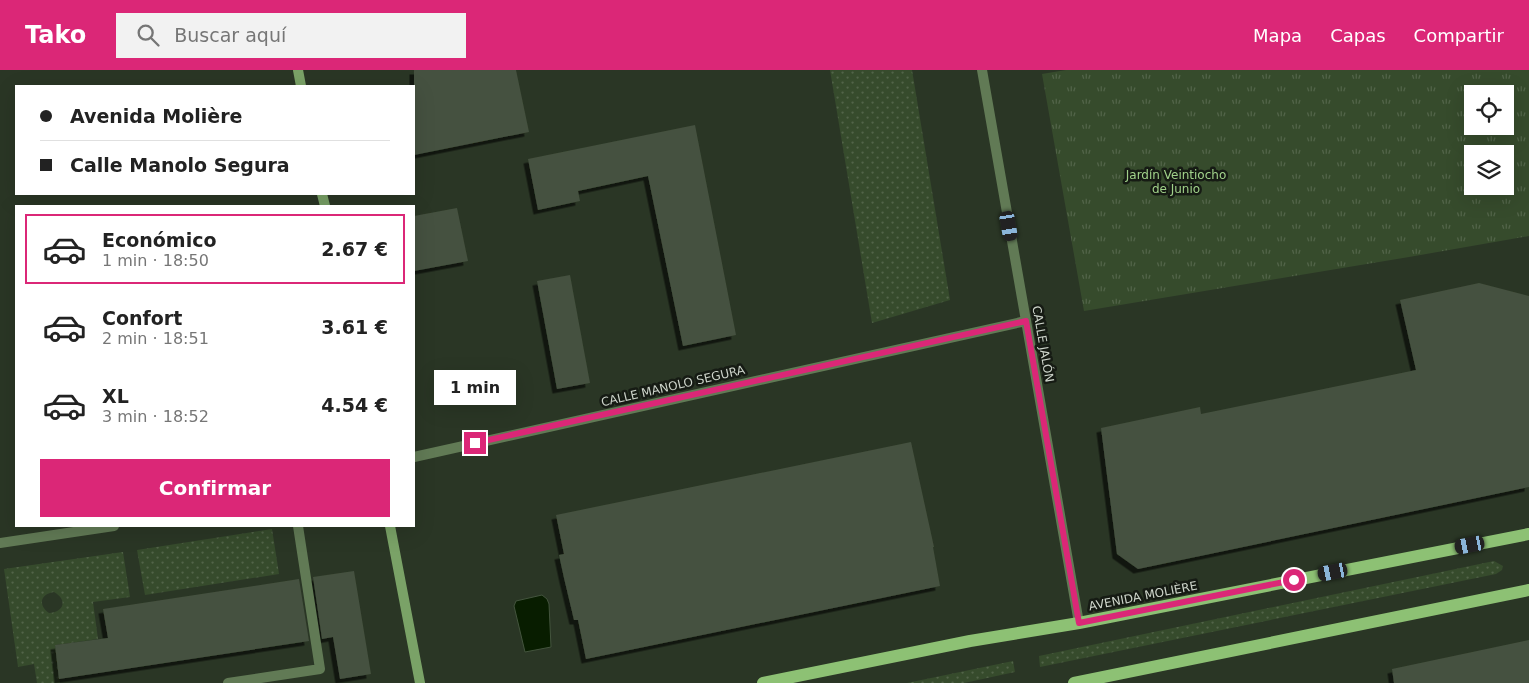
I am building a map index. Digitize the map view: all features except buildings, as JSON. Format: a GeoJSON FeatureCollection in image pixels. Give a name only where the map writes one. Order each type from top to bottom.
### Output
{"type":"FeatureCollection","features":[{"type":"Feature","properties":{"kind":"main road"},"geometry":{"type":"LineString","coordinates":[[298,70],[301,85]]}},
{"type":"Feature","properties":{"kind":"main road"},"geometry":{"type":"LineString","coordinates":[[390,527],[420,683]]}},
{"type":"Feature","properties":{"kind":"main road","name":"AVENIDA MOLIÈRE"},"geometry":{"type":"LineString","coordinates":[[762,683],[970,640],[1079,623],[1529,534]]}},
{"type":"Feature","properties":{"kind":"main road"},"geometry":{"type":"LineString","coordinates":[[1079,682],[1529,590]]}},
{"type":"Feature","properties":{"kind":"street","name":"CALLE JALÓN"},"geometry":{"type":"LineString","coordinates":[[982,70],[1079,623]]}},
{"type":"Feature","properties":{"kind":"street","name":"CALLE MANOLO SEGURA"},"geometry":{"type":"LineString","coordinates":[[415,457],[1026,321]]}},
{"type":"Feature","properties":{"kind":"street"},"geometry":{"type":"LineString","coordinates":[[0,543],[107,527]]}},
{"type":"Feature","properties":{"kind":"street"},"geometry":{"type":"LineString","coordinates":[[228,683],[320,669],[298,527]]}},
{"type":"Feature","properties":{"kind":"green space"},"geometry":{"type":"Polygon","coordinates":[[[830,70],[912,70],[950,300],[872,323],[830,70]]]}},
{"type":"Feature","properties":{"kind":"green space","name":"Jardín Veintiocho de Junio"},"geometry":{"type":"Polygon","coordinates":[[[1066,70],[1529,70],[1529,236],[1084,311],[1042,74],[1066,70]]]}},
{"type":"Feature","properties":{"kind":"green space"},"geometry":{"type":"Polygon","coordinates":[[[272,529],[279,574],[145,595],[137,550],[272,529]]]}},
{"type":"Feature","properties":{"kind":"green space"},"geometry":{"type":"Polygon","coordinates":[[[123,552],[130,597],[93,602],[98,639],[55,645],[60,683],[37,683],[34,664],[18,667],[4,569],[123,552]],[[54,592],[43,597],[43,607],[49,613],[61,608],[63,602],[54,592]]]}},
{"type":"Feature","properties":{"kind":"green space"},"geometry":{"type":"Polygon","coordinates":[[[1494,561],[1503,566],[1502,570],[1496,574],[1040,667],[1039,656],[1494,561]]]}},
{"type":"Feature","properties":{"kind":"green space"},"geometry":{"type":"Polygon","coordinates":[[[1013,661],[1015,672],[964,683],[907,683],[1013,661]]]}},
{"type":"Feature","properties":{"kind":"shaded area"},"geometry":{"type":"Polygon","coordinates":[[[542,595],[549,604],[551,647],[525,652],[514,606],[516,601],[542,595]]]}},
{"type":"Feature","properties":{"kind":"route"},"geometry":{"type":"LineString","coordinates":[[475,443],[1026,321],[1079,623],[1294,580]]}}]}
